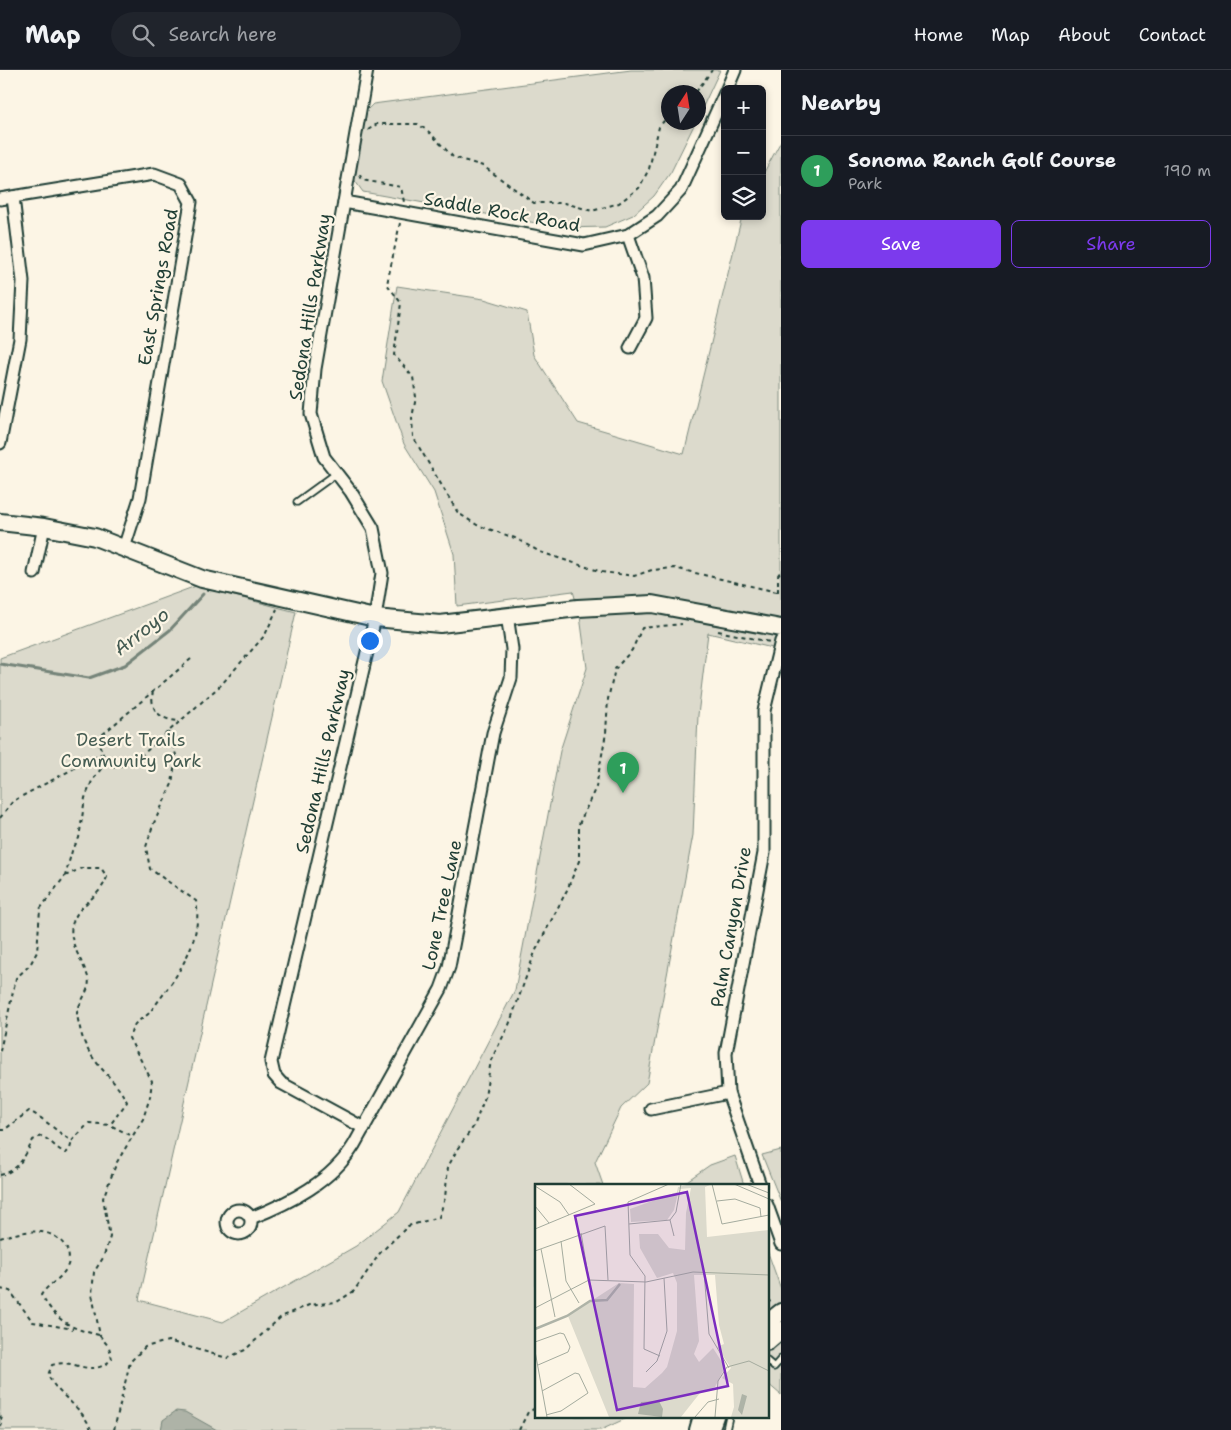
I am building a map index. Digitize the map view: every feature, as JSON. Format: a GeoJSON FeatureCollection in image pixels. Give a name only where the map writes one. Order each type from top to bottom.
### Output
{"type":"FeatureCollection","features":[{"type":"Feature","properties":{"kind":"street","name":"Sedona Hills Parkway"},"geometry":{"type":"LineString","coordinates":[[364,1128],[281,1083],[274,1075],[271,1062],[375,618],[382,573],[372,528],[351,492],[324,457],[311,414],[315,369],[367,70]]}},
{"type":"Feature","properties":{"kind":"street"},"geometry":{"type":"LineString","coordinates":[[729,85],[735,70]]}},
{"type":"Feature","properties":{"kind":"street","name":"Saddle Rock Road"},"geometry":{"type":"LineString","coordinates":[[344,202],[584,245],[628,235],[657,216],[681,190],[721,102]]}},
{"type":"Feature","properties":{"kind":"street","name":"East Springs Road"},"geometry":{"type":"LineString","coordinates":[[0,199],[154,174],[181,184],[190,202],[140,498],[124,548]]}},
{"type":"Feature","properties":{"kind":"street"},"geometry":{"type":"LineString","coordinates":[[0,443],[20,339],[23,281],[13,197]]}},
{"type":"Feature","properties":{"kind":"street"},"geometry":{"type":"LineString","coordinates":[[628,235],[644,278],[646,318],[630,348]]}},
{"type":"Feature","properties":{"kind":"street"},"geometry":{"type":"LineString","coordinates":[[0,522],[44,527],[95,537],[202,579],[375,618],[440,624],[507,615],[652,604],[781,628]]}},
{"type":"Feature","properties":{"kind":"street"},"geometry":{"type":"LineString","coordinates":[[34,573],[44,527]]}},
{"type":"Feature","properties":{"kind":"street","name":"Lone Tree Lane"},"geometry":{"type":"LineString","coordinates":[[251,1218],[325,1179],[342,1163],[364,1128],[441,989],[450,967],[491,741],[511,678],[512,649],[507,615]]}},
{"type":"Feature","properties":{"kind":"street","name":"Palm Canyon Drive"},"geometry":{"type":"LineString","coordinates":[[760,1184],[728,1093],[726,1053],[764,853],[764,712],[781,643]]}},
{"type":"Feature","properties":{"kind":"street"},"geometry":{"type":"LineString","coordinates":[[651,1109],[728,1093]]}},
{"type":"Feature","properties":{"kind":"street"},"geometry":{"type":"LineString","coordinates":[[768,1208],[781,1244]]}},
{"type":"Feature","properties":{"kind":"street"},"geometry":{"type":"LineString","coordinates":[[768,1322],[781,1312]]}},
{"type":"Feature","properties":{"kind":"street"},"geometry":{"type":"LineString","coordinates":[[768,1341],[781,1330]]}},
{"type":"Feature","properties":{"kind":"street"},"geometry":{"type":"LineString","coordinates":[[710,1430],[714,1418]]}},
{"type":"Feature","properties":{"kind":"lane"},"geometry":{"type":"LineString","coordinates":[[297,502],[337,473]]}},
{"type":"Feature","properties":{"kind":"lane"},"geometry":{"type":"LineString","coordinates":[[768,1362],[774,1367],[781,1359]]}},
{"type":"Feature","properties":{"kind":"path"},"geometry":{"type":"LineString","coordinates":[[701,85],[712,70]]}},
{"type":"Feature","properties":{"kind":"path"},"geometry":{"type":"LineString","coordinates":[[366,132],[377,124],[418,124],[429,132],[453,157],[483,166],[534,203],[565,203],[592,211],[619,203],[639,188],[649,169],[661,125]]}},
{"type":"Feature","properties":{"kind":"path"},"geometry":{"type":"LineString","coordinates":[[358,171],[362,180],[401,187],[405,199],[387,284],[401,303],[394,355],[413,377],[416,397],[412,418],[413,437],[458,513],[477,525],[515,538],[540,552],[602,572],[634,576],[652,570],[674,568],[781,593]]}},
{"type":"Feature","properties":{"kind":"path"},"geometry":{"type":"LineString","coordinates":[[778,592],[778,574],[781,571]]}},
{"type":"Feature","properties":{"kind":"path"},"geometry":{"type":"LineString","coordinates":[[191,659],[103,734],[99,744],[101,754],[106,762],[115,767],[134,762],[221,685],[265,635],[274,619],[280,596]]}},
{"type":"Feature","properties":{"kind":"path"},"geometry":{"type":"LineString","coordinates":[[114,1430],[130,1362],[145,1346],[168,1341],[227,1358],[244,1350],[281,1317],[309,1305],[337,1302],[354,1291],[380,1253],[408,1226],[439,1217],[446,1198],[448,1167],[458,1148],[474,1126],[485,1097],[491,1060],[509,1025],[535,952],[579,861],[579,824],[596,788],[606,733],[608,699],[615,669],[632,650],[642,628],[684,624]]}},
{"type":"Feature","properties":{"kind":"path"},"geometry":{"type":"LineString","coordinates":[[712,630],[781,643]]}},
{"type":"Feature","properties":{"kind":"path"},"geometry":{"type":"LineString","coordinates":[[153,692],[151,700],[159,716],[168,720],[180,721]]}},
{"type":"Feature","properties":{"kind":"path"},"geometry":{"type":"LineString","coordinates":[[92,1430],[79,1409],[51,1382],[48,1375],[52,1365],[62,1362],[90,1369],[104,1367],[112,1359],[109,1346],[100,1336],[92,1294],[94,1272],[103,1258],[110,1237],[103,1198],[107,1182],[131,1136],[143,1119],[152,1082],[129,1038],[135,1025],[148,1014],[166,990],[194,943],[199,917],[196,901],[150,869],[146,847],[153,825],[172,784],[174,774],[176,755],[168,732]]}},
{"type":"Feature","properties":{"kind":"path"},"geometry":{"type":"LineString","coordinates":[[0,818],[13,801],[101,754]]}},
{"type":"Feature","properties":{"kind":"path"},"geometry":{"type":"LineString","coordinates":[[0,1050],[16,978],[30,965],[37,952],[40,909],[64,876],[72,851],[79,838],[84,798],[92,781],[106,762]]}},
{"type":"Feature","properties":{"kind":"path"},"geometry":{"type":"LineString","coordinates":[[64,876],[82,868],[101,868],[107,877],[102,890],[84,904],[72,923],[75,950],[89,978],[85,995],[77,1013],[81,1035],[89,1054],[121,1091],[127,1102],[110,1124]]}},
{"type":"Feature","properties":{"kind":"path"},"geometry":{"type":"LineString","coordinates":[[0,1130],[4,1130],[29,1111],[44,1119],[54,1130],[72,1141]]}},
{"type":"Feature","properties":{"kind":"path"},"geometry":{"type":"LineString","coordinates":[[0,1174],[10,1173],[21,1163],[33,1140],[41,1136],[48,1139],[56,1149],[66,1153],[70,1149],[72,1141],[89,1123],[110,1124],[131,1136]]}},
{"type":"Feature","properties":{"kind":"path"},"geometry":{"type":"LineString","coordinates":[[0,1238],[26,1231],[44,1232],[61,1239],[69,1253],[69,1266],[60,1278],[46,1287],[41,1295],[50,1309],[72,1329]]}},
{"type":"Feature","properties":{"kind":"path"},"geometry":{"type":"LineString","coordinates":[[0,1289],[10,1291],[33,1322],[100,1336]]}},
{"type":"Feature","properties":{"kind":"path"},"geometry":{"type":"LineString","coordinates":[[518,1430],[528,1412],[535,1408]]}},
{"type":"Feature","properties":{"kind":"path"},"geometry":{"type":"LineString","coordinates":[[0,1416],[3,1421],[0,1429]]}},
{"type":"Feature","properties":{"kind":"green space"},"geometry":{"type":"Polygon","coordinates":[[[631,70],[720,70],[706,100],[706,85],[661,85],[661,130],[692,130],[671,172],[654,196],[633,215],[605,227],[564,228],[363,192],[353,178],[365,112],[373,104],[631,70]]]}},
{"type":"Feature","properties":{"kind":"green space","name":"Desert Trails Community Park"},"geometry":{"type":"Polygon","coordinates":[[[781,141],[781,650],[708,633],[698,715],[693,835],[647,1083],[621,1108],[595,1162],[603,1184],[535,1184],[535,1418],[627,1418],[601,1430],[0,1430],[0,658],[196,586],[296,612],[139,1300],[223,1322],[356,1246],[399,1212],[515,990],[560,751],[587,668],[580,616],[573,591],[457,606],[454,554],[434,492],[404,444],[382,381],[397,286],[484,299],[527,312],[534,355],[578,423],[684,454],[741,220],[766,220],[766,169],[781,141]]]}},
{"type":"Feature","properties":{"kind":"green space"},"geometry":{"type":"Polygon","coordinates":[[[781,1150],[781,1202],[762,1155],[781,1150]]]}},
{"type":"Feature","properties":{"kind":"green space"},"geometry":{"type":"Polygon","coordinates":[[[735,1156],[744,1184],[682,1184],[710,1165],[735,1156]]]}},
{"type":"Feature","properties":{"kind":"green space"},"geometry":{"type":"Polygon","coordinates":[[[768,1253],[781,1289],[781,1304],[768,1315],[768,1253]]]}},
{"type":"Feature","properties":{"kind":"green space"},"geometry":{"type":"Polygon","coordinates":[[[781,1337],[781,1395],[768,1384],[768,1351],[781,1337]]]}},
{"type":"Feature","properties":{"kind":"shaded area"},"geometry":{"type":"Polygon","coordinates":[[[176,1411],[185,1412],[217,1430],[161,1430],[163,1420],[176,1411]]]}},
{"type":"Feature","properties":{"kind":"waterway","name":"Arroyo"},"geometry":{"type":"LineString","coordinates":[[0,664],[89,678],[125,665],[170,630],[203,594]]}},
{"type":"Feature","properties":{"kind":"place","name":"Sonoma Ranch Golf Course"},"geometry":{"type":"Point","coordinates":[623,793]}}]}
